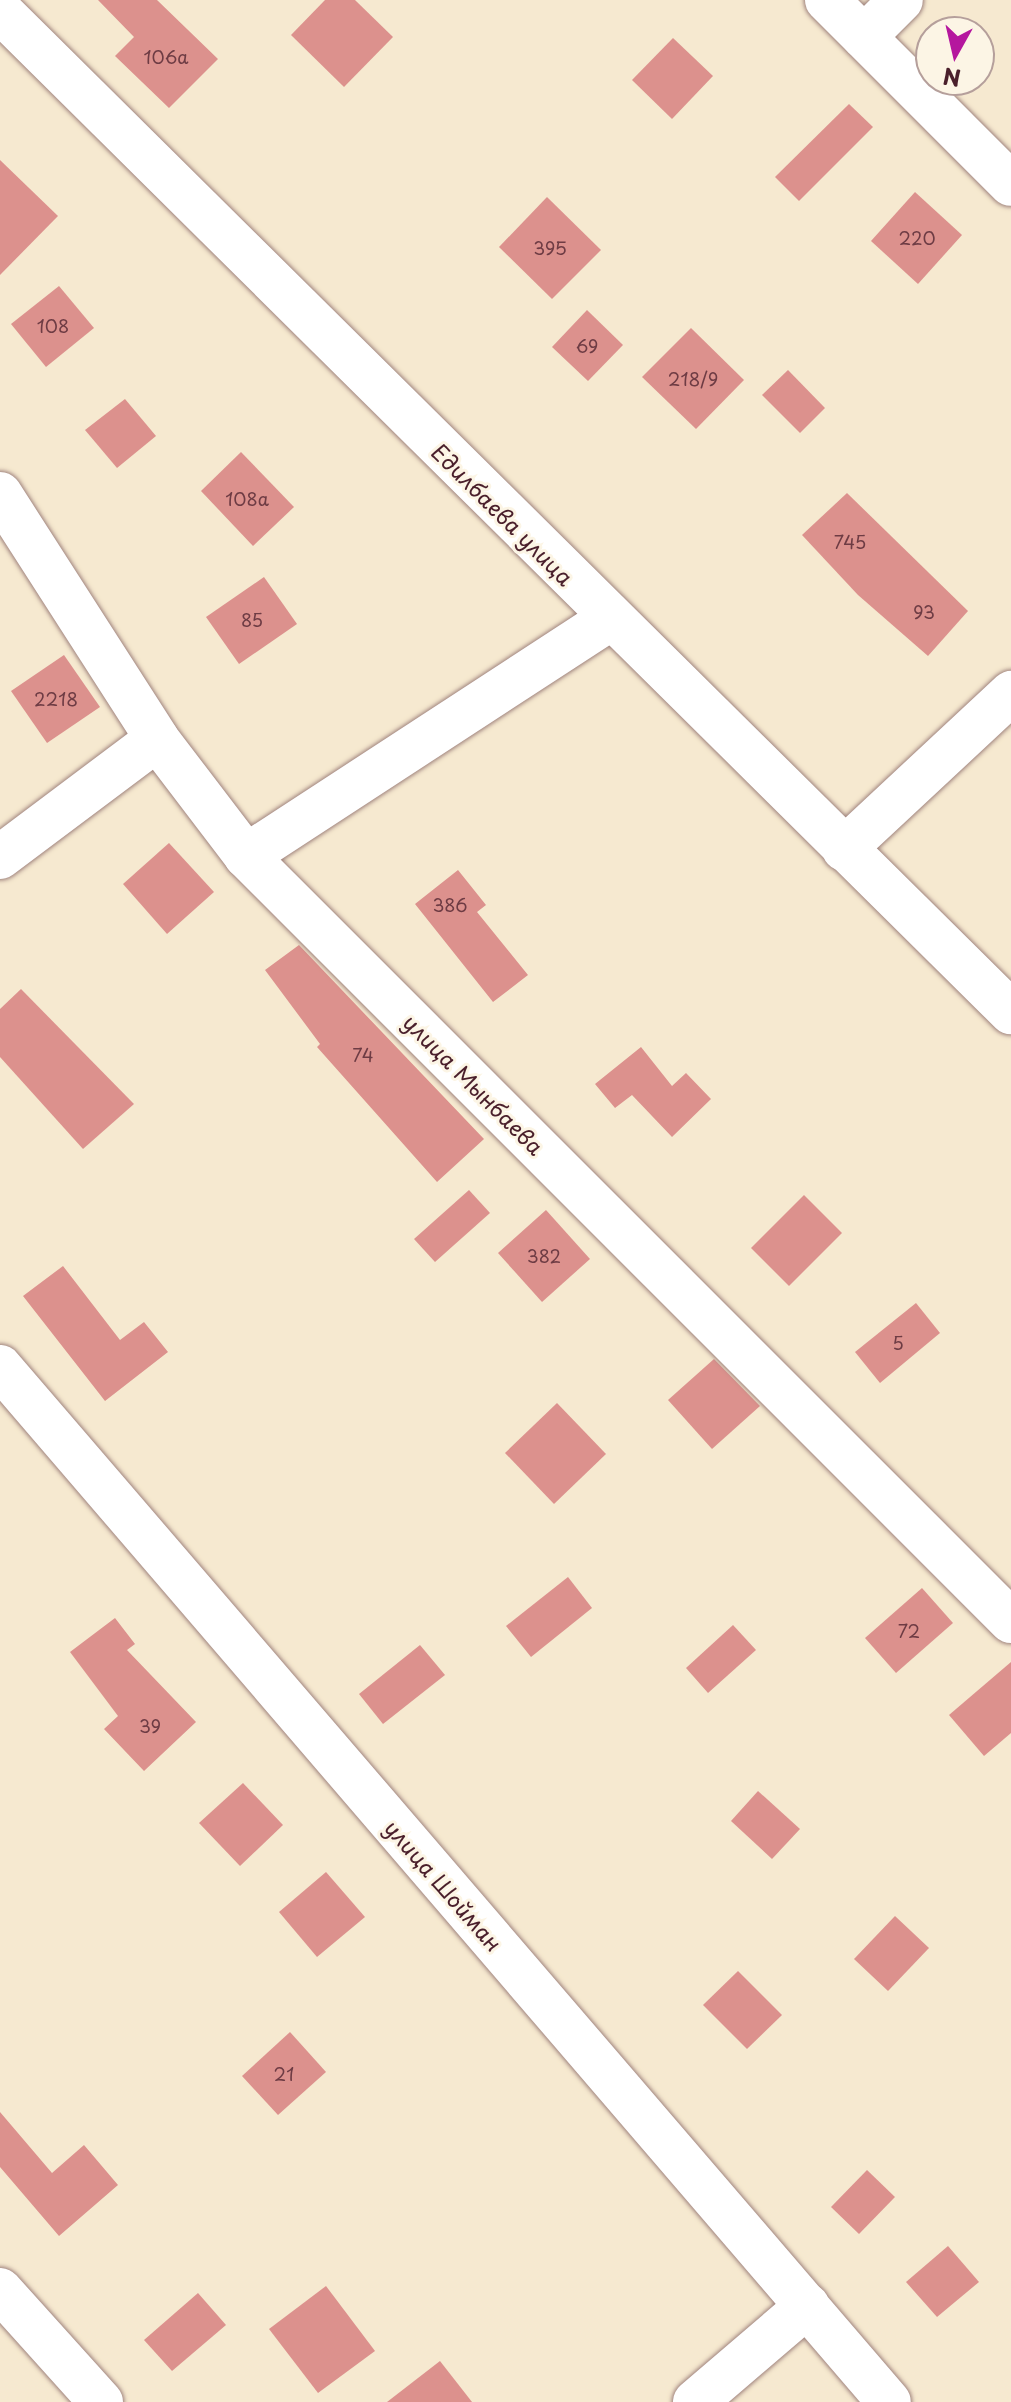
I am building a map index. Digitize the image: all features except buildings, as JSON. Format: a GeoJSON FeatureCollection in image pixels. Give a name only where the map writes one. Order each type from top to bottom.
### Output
{"type":"FeatureCollection","features":[{"type":"Feature","properties":{"kind":"street"},"geometry":{"type":"LineString","coordinates":[[827,0],[1011,184]]}},
{"type":"Feature","properties":{"kind":"street"},"geometry":{"type":"LineString","coordinates":[[864,37],[901,0]]}},
{"type":"Feature","properties":{"kind":"street","name":"Едилбаева улица"},"geometry":{"type":"LineString","coordinates":[[0,11],[609,619],[1011,1012]]}},
{"type":"Feature","properties":{"kind":"street","name":"улица Мынбаева"},"geometry":{"type":"LineString","coordinates":[[0,494],[157,739],[246,856],[1011,1621]]}},
{"type":"Feature","properties":{"kind":"street"},"geometry":{"type":"LineString","coordinates":[[246,856],[609,619]]}},
{"type":"Feature","properties":{"kind":"street"},"geometry":{"type":"LineString","coordinates":[[844,849],[1011,693]]}},
{"type":"Feature","properties":{"kind":"street"},"geometry":{"type":"LineString","coordinates":[[0,857],[157,739]]}},
{"type":"Feature","properties":{"kind":"street","name":"улица Шойман"},"geometry":{"type":"LineString","coordinates":[[0,1367],[889,2402]]}},
{"type":"Feature","properties":{"kind":"street"},"geometry":{"type":"LineString","coordinates":[[0,2290],[101,2402]]}},
{"type":"Feature","properties":{"kind":"street"},"geometry":{"type":"LineString","coordinates":[[695,2402],[807,2306]]}}]}
